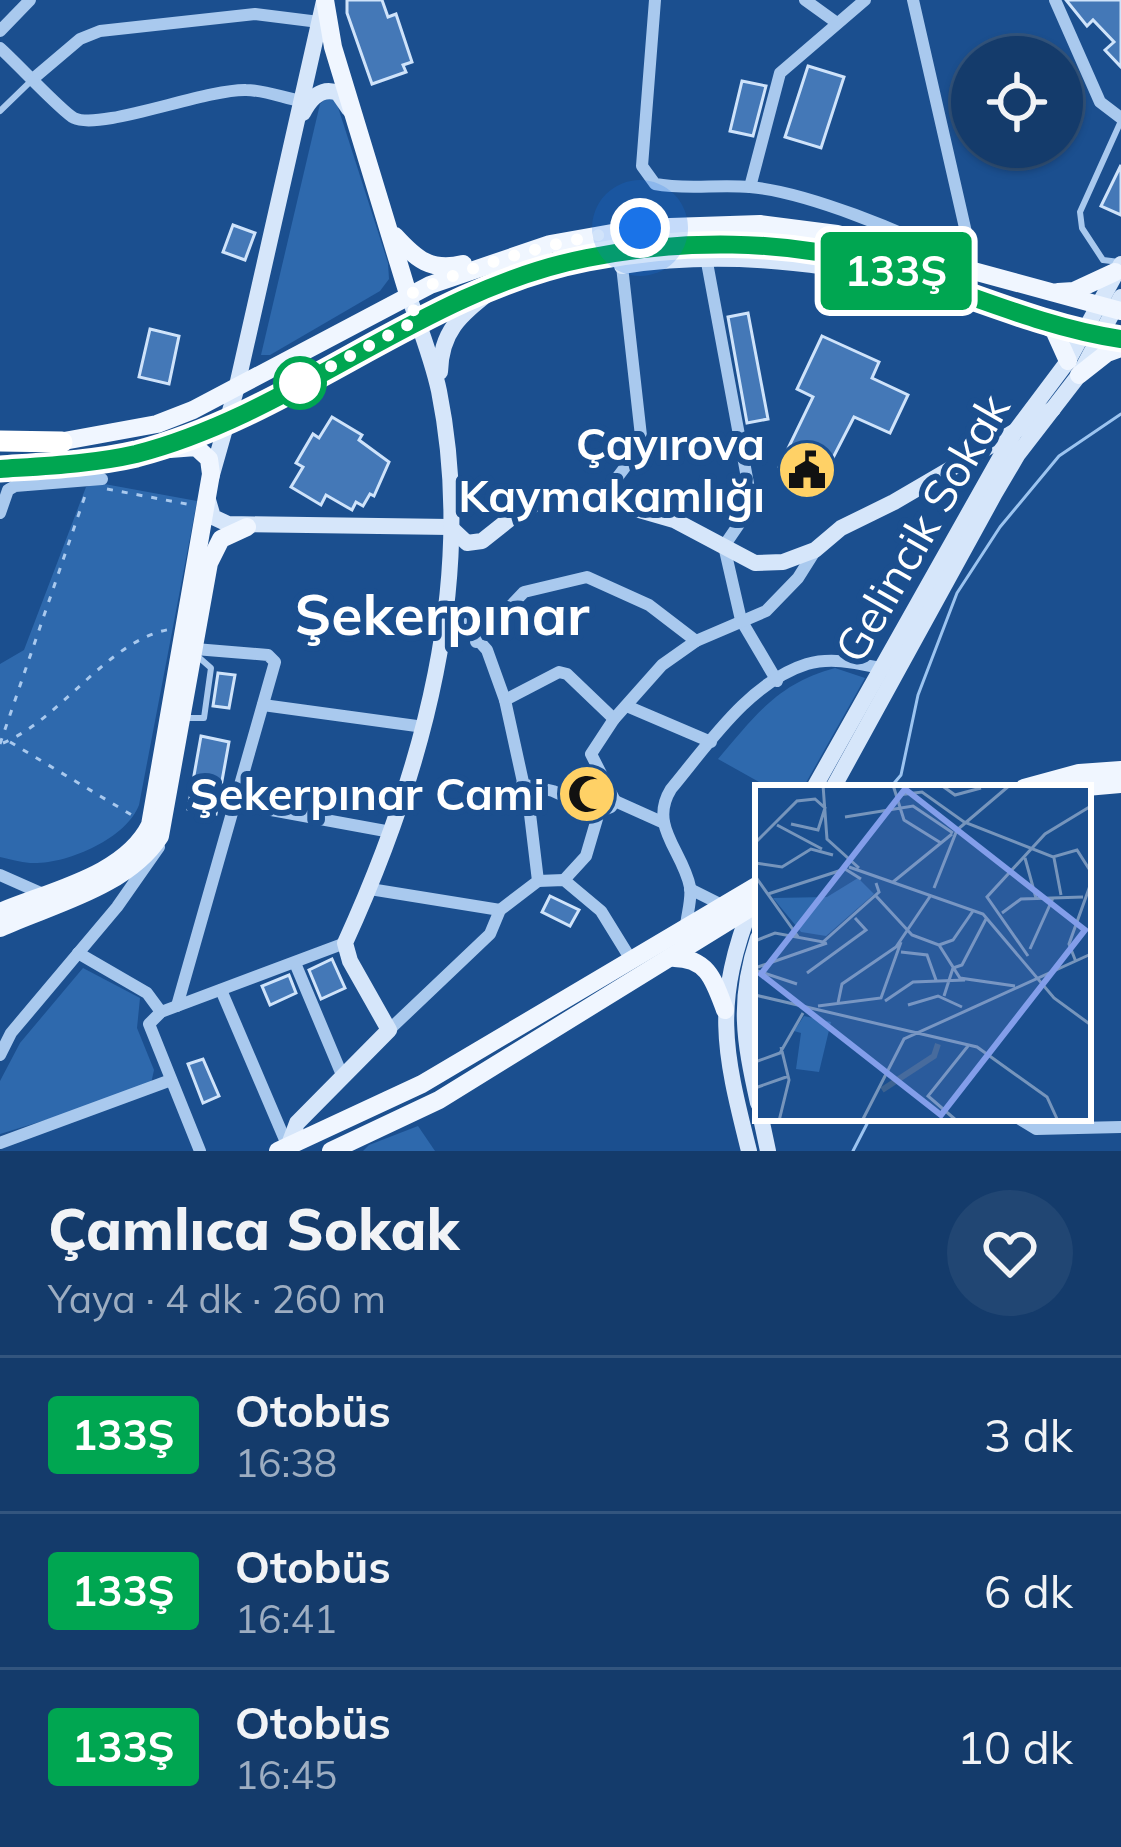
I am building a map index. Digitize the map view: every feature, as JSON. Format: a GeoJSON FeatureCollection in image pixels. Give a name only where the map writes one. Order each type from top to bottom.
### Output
{"type":"FeatureCollection","features":[{"type":"Feature","properties":{"kind":"highway"},"geometry":{"type":"LineString","coordinates":[[0,445],[62,442]]}},
{"type":"Feature","properties":{"kind":"main road"},"geometry":{"type":"LineString","coordinates":[[324,0],[352,114],[408,295]]}},
{"type":"Feature","properties":{"kind":"main road"},"geometry":{"type":"LineString","coordinates":[[388,228],[417,259],[439,268],[640,228],[760,224],[857,238],[1113,306]]}},
{"type":"Feature","properties":{"kind":"main road"},"geometry":{"type":"LineString","coordinates":[[62,442],[157,424],[193,410],[408,295],[550,244]]}},
{"type":"Feature","properties":{"kind":"main road"},"geometry":{"type":"LineString","coordinates":[[135,454],[228,420],[417,320],[499,284],[584,258],[677,247],[752,245],[873,264],[1107,339],[1107,353],[1074,368],[1054,330],[1021,312]]}},
{"type":"Feature","properties":{"kind":"main road"},"geometry":{"type":"LineString","coordinates":[[1051,292],[1074,291],[1115,265]]}},
{"type":"Feature","properties":{"kind":"main road"},"geometry":{"type":"LineString","coordinates":[[0,469],[196,448],[212,466],[157,826],[128,855],[0,912]]}},
{"type":"Feature","properties":{"kind":"main road"},"geometry":{"type":"LineString","coordinates":[[0,928],[137,864],[157,826],[183,718],[212,554],[221,538],[247,527]]}},
{"type":"Feature","properties":{"kind":"main road"},"geometry":{"type":"LineString","coordinates":[[1034,785],[1079,772],[1121,770]]}},
{"type":"Feature","properties":{"kind":"main road"},"geometry":{"type":"LineString","coordinates":[[1091,787],[1121,784]]}},
{"type":"Feature","properties":{"kind":"main road"},"geometry":{"type":"LineString","coordinates":[[283,1149],[422,1084],[722,905],[755,896]]}},
{"type":"Feature","properties":{"kind":"main road"},"geometry":{"type":"LineString","coordinates":[[332,1151],[440,1100],[674,958],[755,897]]}},
{"type":"Feature","properties":{"kind":"main road"},"geometry":{"type":"LineString","coordinates":[[674,958],[691,958],[706,967],[724,1010]]}},
{"type":"Feature","properties":{"kind":"street"},"geometry":{"type":"LineString","coordinates":[[0,31],[30,0]]}},
{"type":"Feature","properties":{"kind":"street"},"geometry":{"type":"LineString","coordinates":[[324,0],[208,495],[213,517],[247,527],[451,527],[467,543],[482,541],[521,510],[550,498],[601,499],[674,520],[755,562],[783,562],[815,550]]}},
{"type":"Feature","properties":{"kind":"street"},"geometry":{"type":"LineString","coordinates":[[655,0],[642,166],[655,184],[750,187],[908,234],[980,273]]}},
{"type":"Feature","properties":{"kind":"street"},"geometry":{"type":"LineString","coordinates":[[805,0],[837,23]]}},
{"type":"Feature","properties":{"kind":"street"},"geometry":{"type":"LineString","coordinates":[[750,187],[780,74],[865,0]]}},
{"type":"Feature","properties":{"kind":"street"},"geometry":{"type":"LineString","coordinates":[[913,0],[968,241]]}},
{"type":"Feature","properties":{"kind":"street"},"geometry":{"type":"LineString","coordinates":[[1055,0],[1100,102],[1121,120]]}},
{"type":"Feature","properties":{"kind":"street"},"geometry":{"type":"LineString","coordinates":[[34,78],[80,39],[100,31],[256,14],[319,22]]}},
{"type":"Feature","properties":{"kind":"street"},"geometry":{"type":"LineString","coordinates":[[0,48],[70,117],[87,122],[247,90],[301,101]]}},
{"type":"Feature","properties":{"kind":"street"},"geometry":{"type":"LineString","coordinates":[[294,133],[307,105],[325,91],[338,93],[352,114]]}},
{"type":"Feature","properties":{"kind":"street"},"geometry":{"type":"LineString","coordinates":[[706,257],[752,505],[724,546],[741,620],[777,681]]}},
{"type":"Feature","properties":{"kind":"street"},"geometry":{"type":"LineString","coordinates":[[601,499],[635,454],[641,436],[622,266],[706,257],[781,259],[952,290]]}},
{"type":"Feature","properties":{"kind":"street","name":"Gelincik Sokak"},"geometry":{"type":"LineString","coordinates":[[816,785],[1014,433],[1107,339],[1115,265]]}},
{"type":"Feature","properties":{"kind":"street"},"geometry":{"type":"LineString","coordinates":[[389,1030],[350,962],[345,944],[391,832],[436,682],[451,527],[439,391],[442,345],[450,326],[499,284]]}},
{"type":"Feature","properties":{"kind":"street"},"geometry":{"type":"LineString","coordinates":[[408,295],[439,391]]}},
{"type":"Feature","properties":{"kind":"street"},"geometry":{"type":"LineString","coordinates":[[193,410],[225,385],[245,349]]}},
{"type":"Feature","properties":{"kind":"street","name":"Gelincik Sokak"},"geometry":{"type":"LineString","coordinates":[[835,785],[994,493],[1053,409],[1074,368]]}},
{"type":"Feature","properties":{"kind":"street"},"geometry":{"type":"LineString","coordinates":[[664,823],[615,801],[591,754],[614,719],[662,664],[696,641],[766,610],[798,578],[815,550],[841,528],[1053,409]]}},
{"type":"Feature","properties":{"kind":"street"},"geometry":{"type":"LineString","coordinates":[[0,513],[8,490],[15,486],[102,479]]}},
{"type":"Feature","properties":{"kind":"street"},"geometry":{"type":"LineString","coordinates":[[421,527],[441,520],[449,496]]}},
{"type":"Feature","properties":{"kind":"street"},"geometry":{"type":"LineString","coordinates":[[476,642],[524,592],[586,577],[649,604],[696,641]]}},
{"type":"Feature","properties":{"kind":"street"},"geometry":{"type":"LineString","coordinates":[[446,604],[487,650],[505,700],[538,881]]}},
{"type":"Feature","properties":{"kind":"street"},"geometry":{"type":"LineString","coordinates":[[177,1006],[275,662],[268,655],[195,651]]}},
{"type":"Feature","properties":{"kind":"street"},"geometry":{"type":"LineString","coordinates":[[686,926],[690,889],[661,805],[750,699],[777,681],[805,664],[840,660],[880,668]]}},
{"type":"Feature","properties":{"kind":"street"},"geometry":{"type":"LineString","coordinates":[[505,700],[559,672],[567,674],[614,719]]}},
{"type":"Feature","properties":{"kind":"street"},"geometry":{"type":"LineString","coordinates":[[262,705],[424,728]]}},
{"type":"Feature","properties":{"kind":"street"},"geometry":{"type":"LineString","coordinates":[[629,706],[711,742]]}},
{"type":"Feature","properties":{"kind":"street"},"geometry":{"type":"LineString","coordinates":[[522,784],[554,791],[599,812],[615,801]]}},
{"type":"Feature","properties":{"kind":"street"},"geometry":{"type":"LineString","coordinates":[[233,803],[391,832]]}},
{"type":"Feature","properties":{"kind":"street"},"geometry":{"type":"LineString","coordinates":[[564,880],[586,856],[599,812]]}},
{"type":"Feature","properties":{"kind":"street"},"geometry":{"type":"LineString","coordinates":[[0,1055],[10,1033],[147,869],[160,845],[157,826]]}},
{"type":"Feature","properties":{"kind":"street"},"geometry":{"type":"LineString","coordinates":[[0,874],[43,894]]}},
{"type":"Feature","properties":{"kind":"street"},"geometry":{"type":"LineString","coordinates":[[283,1149],[297,1123],[342,1075],[490,934],[500,910],[538,881],[564,880],[601,911],[630,958]]}},
{"type":"Feature","properties":{"kind":"street"},"geometry":{"type":"LineString","coordinates":[[93,887],[105,899],[104,919]]}},
{"type":"Feature","properties":{"kind":"street"},"geometry":{"type":"LineString","coordinates":[[370,889],[500,910]]}},
{"type":"Feature","properties":{"kind":"street"},"geometry":{"type":"LineString","coordinates":[[690,889],[722,905]]}},
{"type":"Feature","properties":{"kind":"street"},"geometry":{"type":"LineString","coordinates":[[748,1151],[727,1065],[724,1010],[730,975],[755,899]]}},
{"type":"Feature","properties":{"kind":"street"},"geometry":{"type":"LineString","coordinates":[[200,1151],[149,1024],[161,1012],[345,944]]}},
{"type":"Feature","properties":{"kind":"street"},"geometry":{"type":"LineString","coordinates":[[755,947],[748,968],[743,1033],[755,1089]]}},
{"type":"Feature","properties":{"kind":"street"},"geometry":{"type":"LineString","coordinates":[[78,953],[147,993],[161,1012]]}},
{"type":"Feature","properties":{"kind":"street"},"geometry":{"type":"LineString","coordinates":[[295,963],[342,1075]]}},
{"type":"Feature","properties":{"kind":"street"},"geometry":{"type":"LineString","coordinates":[[221,990],[283,1149]]}},
{"type":"Feature","properties":{"kind":"street"},"geometry":{"type":"LineString","coordinates":[[0,1144],[171,1079]]}},
{"type":"Feature","properties":{"kind":"street"},"geometry":{"type":"LineString","coordinates":[[762,1121],[769,1151]]}},
{"type":"Feature","properties":{"kind":"street"},"geometry":{"type":"LineString","coordinates":[[1023,1121],[1036,1129],[1121,1126]]}},
{"type":"Feature","properties":{"kind":"lane"},"geometry":{"type":"LineString","coordinates":[[0,111],[34,78]]}},
{"type":"Feature","properties":{"kind":"lane"},"geometry":{"type":"LineString","coordinates":[[1115,265],[1082,228],[1080,212],[1121,120]]}},
{"type":"Feature","properties":{"kind":"path"},"geometry":{"type":"LineString","coordinates":[[0,744],[88,489],[208,495]]}},
{"type":"Feature","properties":{"kind":"path"},"geometry":{"type":"LineString","coordinates":[[0,744],[73,696],[116,656],[160,631],[185,627]]}},
{"type":"Feature","properties":{"kind":"path"},"geometry":{"type":"LineString","coordinates":[[8,741],[157,826]]}},
{"type":"Feature","properties":{"kind":"shaded area"},"geometry":{"type":"Polygon","coordinates":[[[326,98],[337,104],[389,279],[380,291],[270,355],[261,355],[320,104],[326,98]]]}},
{"type":"Feature","properties":{"kind":"shaded area"},"geometry":{"type":"Polygon","coordinates":[[[99,483],[197,501],[139,805],[122,829],[77,854],[30,863],[0,857],[0,664],[24,650],[86,487],[99,483]]]}},
{"type":"Feature","properties":{"kind":"shaded area"},"geometry":{"type":"Polygon","coordinates":[[[835,668],[865,678],[805,785],[765,785],[718,759],[756,715],[815,674],[835,668]]]}},
{"type":"Feature","properties":{"kind":"shaded area"},"geometry":{"type":"Polygon","coordinates":[[[83,968],[140,998],[137,1028],[154,1070],[150,1088],[0,1134],[0,1081],[20,1043],[83,968]]]}},
{"type":"Feature","properties":{"kind":"shaded area"},"geometry":{"type":"Polygon","coordinates":[[[418,1126],[435,1151],[363,1151],[369,1145],[418,1126]]]}},
{"type":"Feature","properties":{"kind":"building"},"geometry":{"type":"Polygon","coordinates":[[[347,0],[382,0],[388,17],[396,14],[412,62],[403,65],[406,72],[372,84],[347,13],[347,0]]]}},
{"type":"Feature","properties":{"kind":"building"},"geometry":{"type":"Polygon","coordinates":[[[1066,0],[1121,0],[1121,67],[1105,50],[1114,42],[1093,20],[1087,26],[1066,0]]]}},
{"type":"Feature","properties":{"kind":"building"},"geometry":{"type":"Polygon","coordinates":[[[808,66],[844,77],[821,148],[785,137],[808,66]]]}},
{"type":"Feature","properties":{"kind":"building"},"geometry":{"type":"Polygon","coordinates":[[[742,81],[766,86],[753,136],[730,131],[742,81]]]}},
{"type":"Feature","properties":{"kind":"building"},"geometry":{"type":"Polygon","coordinates":[[[1121,165],[1121,215],[1101,206],[1121,165]]]}},
{"type":"Feature","properties":{"kind":"building"},"geometry":{"type":"Polygon","coordinates":[[[233,225],[255,233],[245,260],[223,252],[233,225]]]}},
{"type":"Feature","properties":{"kind":"building"},"geometry":{"type":"Polygon","coordinates":[[[748,313],[768,419],[747,423],[728,317],[748,313]]]}},
{"type":"Feature","properties":{"kind":"building"},"geometry":{"type":"Polygon","coordinates":[[[150,329],[179,336],[169,384],[139,377],[150,329]]]}},
{"type":"Feature","properties":{"kind":"building"},"geometry":{"type":"Polygon","coordinates":[[[822,336],[879,362],[872,378],[908,395],[890,433],[854,417],[819,485],[779,467],[813,397],[797,389],[822,336]]]}},
{"type":"Feature","properties":{"kind":"building"},"geometry":{"type":"Polygon","coordinates":[[[332,417],[362,435],[359,440],[389,462],[374,496],[370,494],[363,506],[356,502],[352,510],[326,495],[321,505],[291,487],[303,467],[296,463],[313,434],[319,438],[332,417]]]}},
{"type":"Feature","properties":{"kind":"building"},"geometry":{"type":"Polygon","coordinates":[[[218,673],[235,675],[229,708],[213,706],[218,673]]]}},
{"type":"Feature","properties":{"kind":"building"},"geometry":{"type":"Polygon","coordinates":[[[201,736],[229,742],[216,814],[188,809],[201,736]]]}},
{"type":"Feature","properties":{"kind":"building"},"geometry":{"type":"Polygon","coordinates":[[[550,896],[579,910],[570,926],[542,912],[550,896]]]}},
{"type":"Feature","properties":{"kind":"building"},"geometry":{"type":"Polygon","coordinates":[[[332,959],[345,988],[321,999],[309,970],[332,959]]]}},
{"type":"Feature","properties":{"kind":"building"},"geometry":{"type":"Polygon","coordinates":[[[289,975],[296,993],[270,1005],[262,986],[289,975]]]}},
{"type":"Feature","properties":{"kind":"building"},"geometry":{"type":"Polygon","coordinates":[[[203,1059],[219,1096],[203,1103],[188,1064],[203,1059]]]}},
{"type":"Feature","properties":{"kind":"waterway"},"geometry":{"type":"LineString","coordinates":[[893,785],[901,775],[918,695],[957,593],[1000,527],[1059,456],[1121,414]]}},
{"type":"Feature","properties":{"kind":"waterway"},"geometry":{"type":"LineString","coordinates":[[853,1151],[868,1121]]}},
{"type":"Feature","properties":{"kind":"bus line","name":"133Ş"},"geometry":{"type":"LineString","coordinates":[[0,469],[135,454],[228,420],[408,325],[499,284],[584,258],[626,252],[752,245],[830,255],[1121,339]]}},
{"type":"Feature","properties":{"kind":"place","name":"Çayırova Kaymakamlığı"},"geometry":{"type":"Point","coordinates":[807,470]}},
{"type":"Feature","properties":{"kind":"place","name":"Şekerpınar Cami"},"geometry":{"type":"Point","coordinates":[587,794]}},
{"type":"Feature","properties":{"kind":"district","name":"Şekerpınar"},"geometry":{"type":"Point","coordinates":[442,615]}},
{"type":"Feature","properties":{"kind":"route"},"geometry":{"type":"LineString","coordinates":[[300,383],[287,390],[417,320],[408,295],[550,244],[640,228]]}}]}
